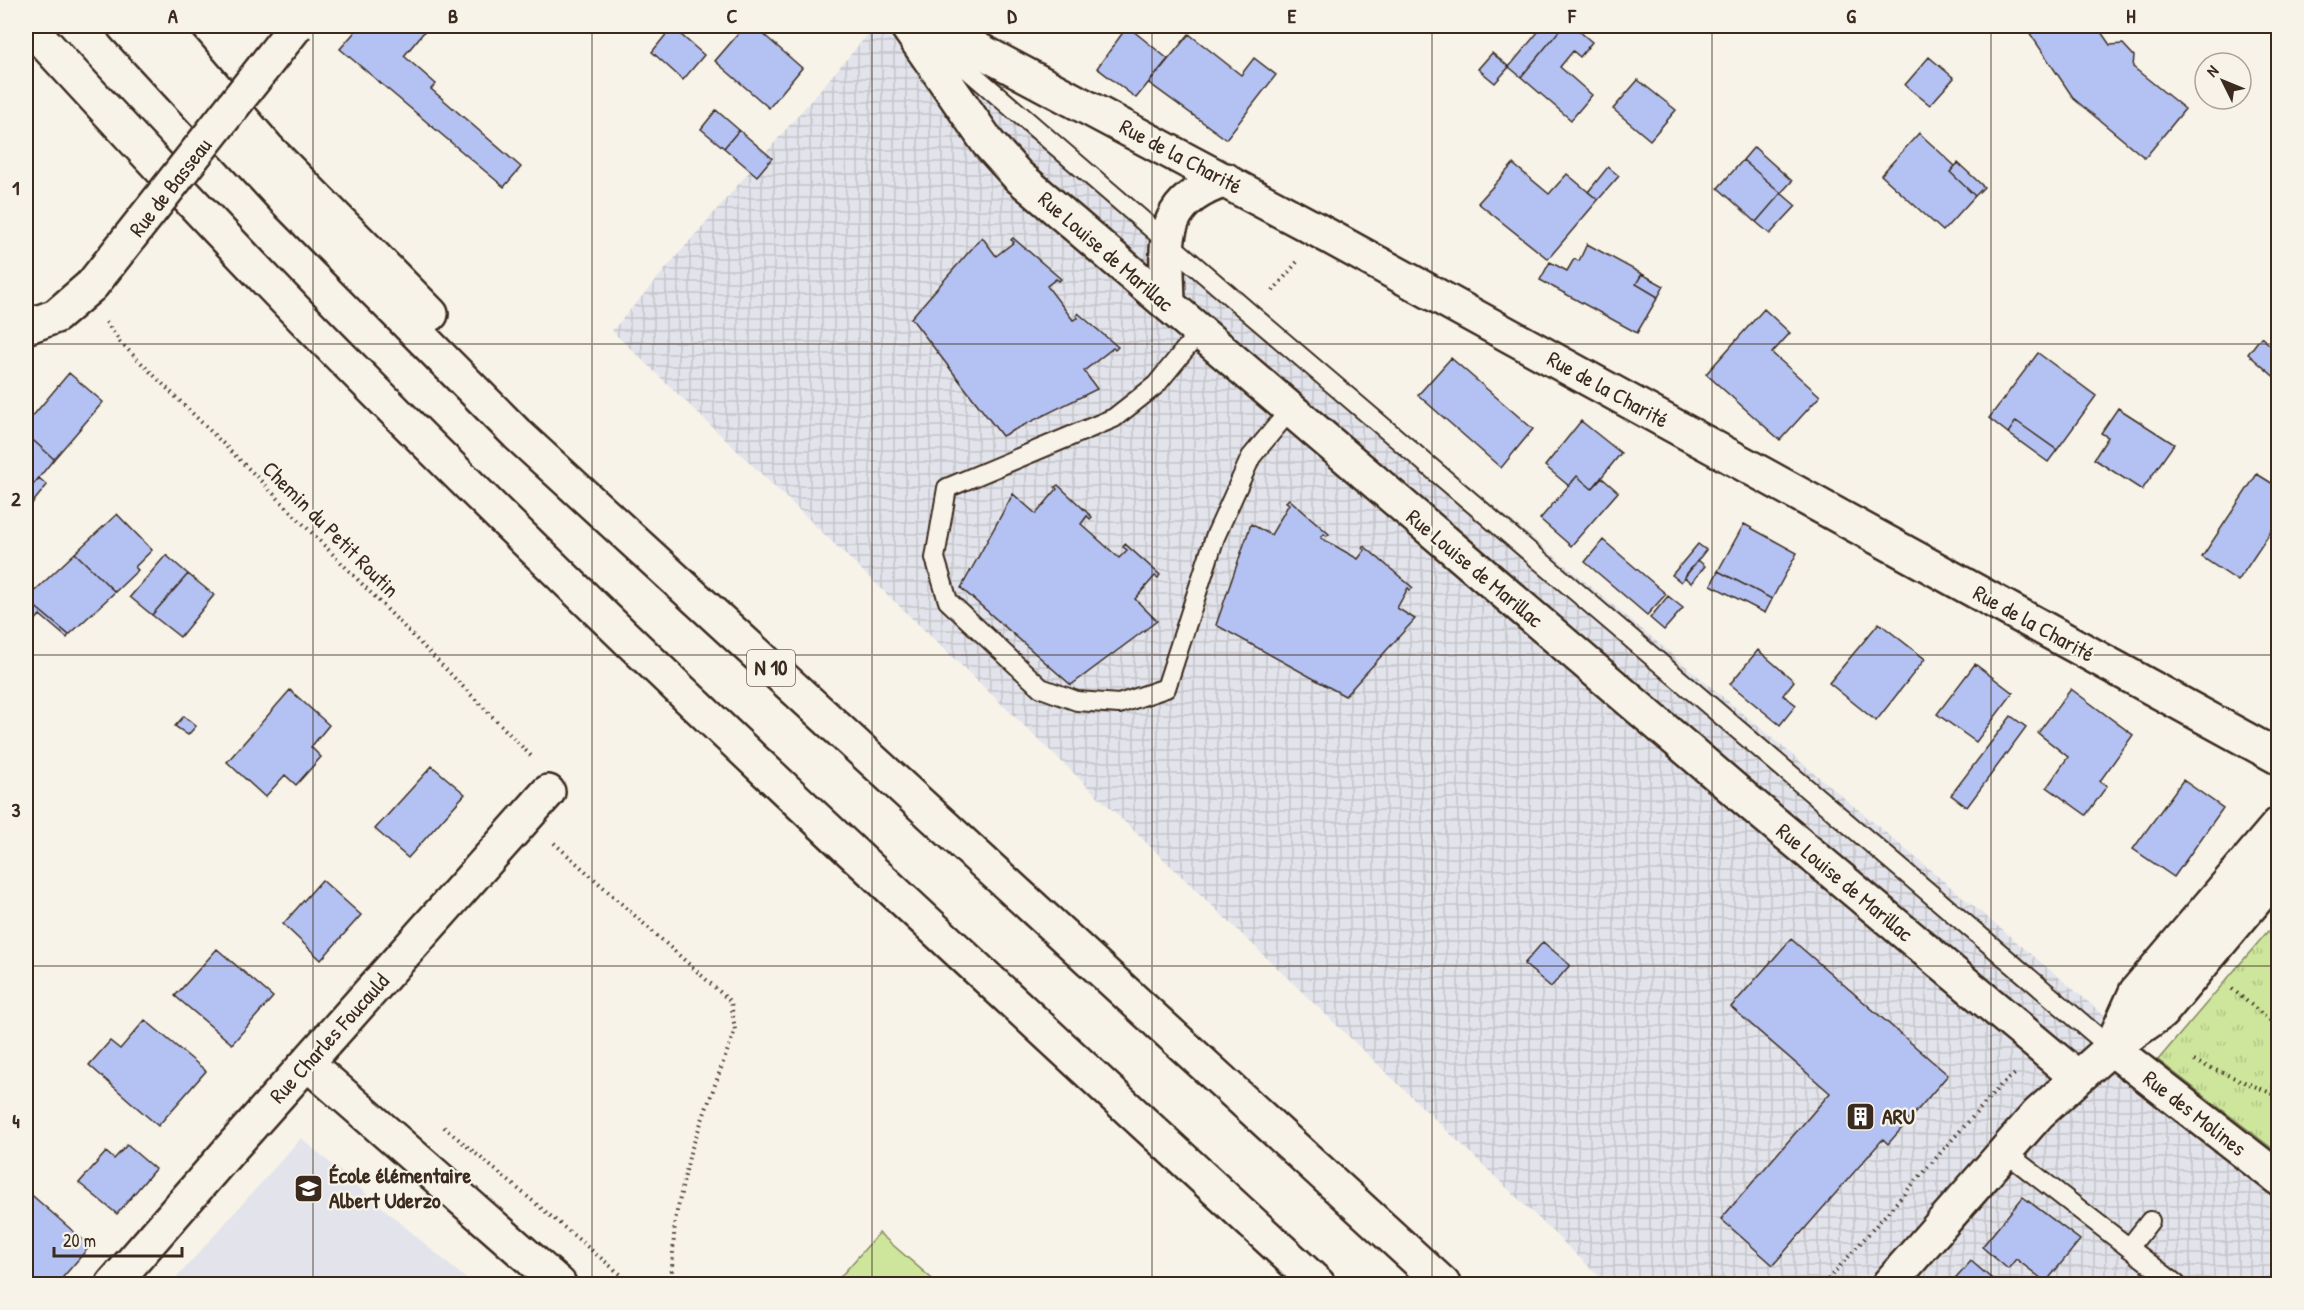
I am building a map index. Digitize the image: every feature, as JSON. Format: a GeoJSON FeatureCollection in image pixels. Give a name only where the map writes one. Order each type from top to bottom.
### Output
{"type":"FeatureCollection","features":[{"type":"Feature","properties":{"kind":"main road"},"geometry":{"type":"LineString","coordinates":[[29,26],[243,256],[494,510],[771,777],[1318,1284]]}},
{"type":"Feature","properties":{"kind":"main road","name":"N 10"},"geometry":{"type":"LineString","coordinates":[[124,26],[285,200],[517,434],[1443,1284]]}},
{"type":"Feature","properties":{"kind":"main road"},"geometry":{"type":"LineString","coordinates":[[162,26],[267,147],[433,316],[499,414]]}},
{"type":"Feature","properties":{"kind":"main road","name":"Rue de Basseau"},"geometry":{"type":"LineString","coordinates":[[26,327],[56,316],[93,285],[296,26]]}},
{"type":"Feature","properties":{"kind":"main road","name":"Rue Louise de Marillac"},"geometry":{"type":"LineString","coordinates":[[908,26],[988,143],[1011,168],[1743,797],[2078,1077]]}},
{"type":"Feature","properties":{"kind":"main road","name":"Rue de la Charité"},"geometry":{"type":"LineString","coordinates":[[934,26],[1226,180],[2278,757]]}},
{"type":"Feature","properties":{"kind":"main road"},"geometry":{"type":"LineString","coordinates":[[1168,304],[1167,242],[1172,220],[1184,201],[1208,186],[1226,180]]}},
{"type":"Feature","properties":{"kind":"main road","name":"Rue Charles Foucauld"},"geometry":{"type":"LineString","coordinates":[[112,1284],[548,792]]}},
{"type":"Feature","properties":{"kind":"main road"},"geometry":{"type":"LineString","coordinates":[[2111,1048],[2136,992],[2278,825]]}},
{"type":"Feature","properties":{"kind":"main road"},"geometry":{"type":"LineString","coordinates":[[1889,1284],[2038,1114],[2111,1048],[2161,1013],[2278,873]]}},
{"type":"Feature","properties":{"kind":"main road","name":"Rue des Molines"},"geometry":{"type":"LineString","coordinates":[[2111,1048],[2278,1178]]}},
{"type":"Feature","properties":{"kind":"main road"},"geometry":{"type":"LineString","coordinates":[[308,1063],[560,1284]]}},
{"type":"Feature","properties":{"kind":"lane"},"geometry":{"type":"LineString","coordinates":[[918,26],[1167,242],[2111,1048]]}},
{"type":"Feature","properties":{"kind":"lane"},"geometry":{"type":"LineString","coordinates":[[1200,331],[1156,385],[1114,418],[947,488],[935,558],[948,601],[1041,688],[1077,701],[1119,704],[1166,688],[1215,537],[1251,457],[1290,410]]}},
{"type":"Feature","properties":{"kind":"lane"},"geometry":{"type":"LineString","coordinates":[[2005,1152],[2176,1284]]}},
{"type":"Feature","properties":{"kind":"lane"},"geometry":{"type":"LineString","coordinates":[[2128,1248],[2150,1221]]}},
{"type":"Feature","properties":{"kind":"path"},"geometry":{"type":"LineString","coordinates":[[1266,299],[1302,256]]}},
{"type":"Feature","properties":{"kind":"path","name":"Chemin du Petit Routin"},"geometry":{"type":"LineString","coordinates":[[93,285],[105,321],[120,342],[264,484],[549,773],[548,792]]}},
{"type":"Feature","properties":{"kind":"path"},"geometry":{"type":"LineString","coordinates":[[526,817],[730,1002],[735,1030],[690,1154],[675,1220],[671,1284]]}},
{"type":"Feature","properties":{"kind":"path"},"geometry":{"type":"LineString","coordinates":[[2201,964],[2278,1027]]}},
{"type":"Feature","properties":{"kind":"path"},"geometry":{"type":"LineString","coordinates":[[1824,1284],[2001,1085],[2046,1050]]}},
{"type":"Feature","properties":{"kind":"path"},"geometry":{"type":"LineString","coordinates":[[2152,1080],[2177,1057],[2187,1058],[2278,1096]]}},
{"type":"Feature","properties":{"kind":"path"},"geometry":{"type":"LineString","coordinates":[[441,1125],[632,1284]]}},
{"type":"Feature","properties":{"kind":"shaded area"},"geometry":{"type":"Polygon","coordinates":[[[875,26],[919,26],[2158,1060],[2278,1153],[2278,1284],[1607,1284],[612,331],[875,26]]]}},
{"type":"Feature","properties":{"kind":"shaded area","name":"École élémentaire Albert Uderzo"},"geometry":{"type":"Polygon","coordinates":[[[301,1138],[472,1284],[171,1284],[301,1138]]]}},
{"type":"Feature","properties":{"kind":"green space"},"geometry":{"type":"Polygon","coordinates":[[[2268,931],[2278,938],[2278,1153],[2158,1060],[2268,931]]]}},
{"type":"Feature","properties":{"kind":"green space"},"geometry":{"type":"Polygon","coordinates":[[[879,1233],[938,1284],[834,1284],[879,1233]]]}},
{"type":"Feature","properties":{"kind":"building"},"geometry":{"type":"Polygon","coordinates":[[[360,26],[429,26],[404,56],[436,84],[431,89],[521,167],[504,187],[340,49],[360,26]]]}},
{"type":"Feature","properties":{"kind":"building"},"geometry":{"type":"Polygon","coordinates":[[[745,26],[754,26],[802,68],[769,108],[715,61],[745,26]]]}},
{"type":"Feature","properties":{"kind":"building"},"geometry":{"type":"Polygon","coordinates":[[[1125,26],[1136,26],[1132,30],[1168,59],[1136,98],[1097,68],[1127,27],[1125,26]]]}},
{"type":"Feature","properties":{"kind":"building"},"geometry":{"type":"Polygon","coordinates":[[[1543,26],[1563,26],[1521,77],[1509,67],[1543,26]]]}},
{"type":"Feature","properties":{"kind":"building"},"geometry":{"type":"Polygon","coordinates":[[[1563,26],[1573,26],[1592,42],[1580,57],[1573,51],[1560,67],[1592,95],[1571,120],[1521,77],[1563,26]]]}},
{"type":"Feature","properties":{"kind":"building"},"geometry":{"type":"Polygon","coordinates":[[[2025,26],[2097,26],[2110,45],[2123,44],[2134,56],[2133,67],[2185,109],[2145,158],[2074,99],[2025,26]]]}},
{"type":"Feature","properties":{"kind":"building"},"geometry":{"type":"Polygon","coordinates":[[[672,27],[704,55],[683,80],[652,52],[672,27]]]}},
{"type":"Feature","properties":{"kind":"building"},"geometry":{"type":"Polygon","coordinates":[[[1189,34],[1241,75],[1254,58],[1276,75],[1226,139],[1149,83],[1189,34]]]}},
{"type":"Feature","properties":{"kind":"building"},"geometry":{"type":"Polygon","coordinates":[[[1492,53],[1509,67],[1495,83],[1478,69],[1492,53]]]}},
{"type":"Feature","properties":{"kind":"building"},"geometry":{"type":"Polygon","coordinates":[[[1929,57],[1954,78],[1930,105],[1905,85],[1929,57]]]}},
{"type":"Feature","properties":{"kind":"building"},"geometry":{"type":"Polygon","coordinates":[[[1638,80],[1676,110],[1650,140],[1613,109],[1638,80]]]}},
{"type":"Feature","properties":{"kind":"building"},"geometry":{"type":"Polygon","coordinates":[[[716,110],[739,130],[724,148],[701,129],[716,110]]]}},
{"type":"Feature","properties":{"kind":"building"},"geometry":{"type":"Polygon","coordinates":[[[739,130],[772,158],[757,176],[724,148],[739,130]]]}},
{"type":"Feature","properties":{"kind":"building"},"geometry":{"type":"Polygon","coordinates":[[[1919,133],[1955,166],[1950,172],[1975,196],[1943,231],[1881,175],[1919,133]]]}},
{"type":"Feature","properties":{"kind":"building"},"geometry":{"type":"Polygon","coordinates":[[[1754,147],[1792,181],[1781,193],[1743,160],[1754,147]]]}},
{"type":"Feature","properties":{"kind":"building"},"geometry":{"type":"Polygon","coordinates":[[[1743,160],[1781,193],[1756,222],[1718,188],[1743,160]]]}},
{"type":"Feature","properties":{"kind":"building"},"geometry":{"type":"Polygon","coordinates":[[[1958,163],[1984,187],[1975,196],[1950,172],[1958,163]]]}},
{"type":"Feature","properties":{"kind":"building"},"geometry":{"type":"Polygon","coordinates":[[[1513,164],[1549,194],[1567,174],[1598,200],[1548,259],[1478,203],[1513,164]]]}},
{"type":"Feature","properties":{"kind":"building"},"geometry":{"type":"Polygon","coordinates":[[[1608,167],[1619,176],[1598,200],[1588,192],[1608,167]]]}},
{"type":"Feature","properties":{"kind":"building"},"geometry":{"type":"Polygon","coordinates":[[[1781,193],[1796,206],[1770,234],[1756,222],[1781,193]]]}},
{"type":"Feature","properties":{"kind":"building"},"geometry":{"type":"Polygon","coordinates":[[[982,237],[996,256],[1014,242],[1011,240],[1013,238],[1061,279],[1059,281],[1056,279],[1047,286],[1073,320],[1078,318],[1076,316],[1078,313],[1118,347],[1115,350],[1113,348],[1084,371],[1097,389],[1002,436],[911,318],[982,237]]]}},
{"type":"Feature","properties":{"kind":"building"},"geometry":{"type":"Polygon","coordinates":[[[1587,244],[1642,274],[1636,284],[1658,297],[1637,333],[1540,280],[1550,262],[1567,271],[1574,259],[1579,261],[1587,244]]]}},
{"type":"Feature","properties":{"kind":"building"},"geometry":{"type":"Polygon","coordinates":[[[1642,274],[1664,286],[1658,297],[1636,284],[1642,274]]]}},
{"type":"Feature","properties":{"kind":"building"},"geometry":{"type":"Polygon","coordinates":[[[1764,309],[1790,333],[1772,353],[1820,396],[1780,440],[1706,374],[1764,309]]]}},
{"type":"Feature","properties":{"kind":"building"},"geometry":{"type":"Polygon","coordinates":[[[2261,337],[2278,352],[2278,380],[2248,354],[2261,337]]]}},
{"type":"Feature","properties":{"kind":"building"},"geometry":{"type":"Polygon","coordinates":[[[2038,353],[2096,396],[2057,450],[2016,421],[2008,433],[1989,418],[2038,353]]]}},
{"type":"Feature","properties":{"kind":"building"},"geometry":{"type":"Polygon","coordinates":[[[1451,358],[1533,429],[1501,468],[1418,395],[1451,358]]]}},
{"type":"Feature","properties":{"kind":"building"},"geometry":{"type":"Polygon","coordinates":[[[69,373],[103,402],[54,459],[26,434],[26,424],[69,373]]]}},
{"type":"Feature","properties":{"kind":"building"},"geometry":{"type":"Polygon","coordinates":[[[2118,408],[2174,444],[2142,490],[2094,459],[2108,437],[2101,433],[2118,408]]]}},
{"type":"Feature","properties":{"kind":"building"},"geometry":{"type":"Polygon","coordinates":[[[1581,421],[1621,453],[1592,489],[1577,476],[1569,486],[1545,466],[1581,421]]]}},
{"type":"Feature","properties":{"kind":"building"},"geometry":{"type":"Polygon","coordinates":[[[2016,421],[2057,450],[2048,462],[2008,433],[2016,421]]]}},
{"type":"Feature","properties":{"kind":"building"},"geometry":{"type":"Polygon","coordinates":[[[26,434],[54,459],[33,485],[26,478],[26,434]]]}},
{"type":"Feature","properties":{"kind":"building"},"geometry":{"type":"Polygon","coordinates":[[[2257,474],[2278,487],[2278,521],[2238,581],[2202,557],[2257,474]]]}},
{"type":"Feature","properties":{"kind":"building"},"geometry":{"type":"Polygon","coordinates":[[[1577,476],[1592,489],[1602,478],[1618,492],[1571,546],[1540,519],[1577,476]]]}},
{"type":"Feature","properties":{"kind":"building"},"geometry":{"type":"Polygon","coordinates":[[[39,478],[47,485],[26,511],[26,493],[39,478]]]}},
{"type":"Feature","properties":{"kind":"building"},"geometry":{"type":"Polygon","coordinates":[[[1058,485],[1092,517],[1090,519],[1087,516],[1081,524],[1119,558],[1127,550],[1123,547],[1125,544],[1160,575],[1158,578],[1155,576],[1135,599],[1157,621],[1071,685],[961,588],[1013,494],[1036,514],[1058,485]]]}},
{"type":"Feature","properties":{"kind":"building"},"geometry":{"type":"Polygon","coordinates":[[[1289,499],[1329,534],[1327,536],[1324,534],[1321,538],[1358,559],[1365,550],[1362,548],[1364,546],[1413,588],[1410,590],[1408,588],[1397,608],[1415,619],[1345,696],[1216,625],[1251,524],[1271,535],[1289,504],[1286,502],[1289,499]]]}},
{"type":"Feature","properties":{"kind":"building"},"geometry":{"type":"Polygon","coordinates":[[[117,514],[152,550],[135,567],[138,570],[115,592],[75,553],[117,514]]]}},
{"type":"Feature","properties":{"kind":"building"},"geometry":{"type":"Polygon","coordinates":[[[1744,524],[1797,553],[1772,599],[1718,571],[1744,524]]]}},
{"type":"Feature","properties":{"kind":"building"},"geometry":{"type":"Polygon","coordinates":[[[1603,540],[1666,594],[1647,615],[1585,562],[1603,540]]]}},
{"type":"Feature","properties":{"kind":"building"},"geometry":{"type":"Polygon","coordinates":[[[1698,544],[1706,550],[1681,582],[1672,575],[1698,544]]]}},
{"type":"Feature","properties":{"kind":"building"},"geometry":{"type":"Polygon","coordinates":[[[75,553],[115,592],[69,635],[26,599],[75,553]]]}},
{"type":"Feature","properties":{"kind":"building"},"geometry":{"type":"Polygon","coordinates":[[[166,555],[188,574],[152,615],[130,597],[166,555]]]}},
{"type":"Feature","properties":{"kind":"building"},"geometry":{"type":"Polygon","coordinates":[[[1698,560],[1705,566],[1691,583],[1684,577],[1698,560]]]}},
{"type":"Feature","properties":{"kind":"building"},"geometry":{"type":"Polygon","coordinates":[[[1718,571],[1772,599],[1765,613],[1711,585],[1718,571]]]}},
{"type":"Feature","properties":{"kind":"building"},"geometry":{"type":"Polygon","coordinates":[[[188,574],[214,595],[180,637],[152,615],[188,574]]]}},
{"type":"Feature","properties":{"kind":"building"},"geometry":{"type":"Polygon","coordinates":[[[1668,596],[1683,608],[1664,630],[1650,618],[1668,596]]]}},
{"type":"Feature","properties":{"kind":"building"},"geometry":{"type":"Polygon","coordinates":[[[26,599],[69,635],[67,638],[40,615],[26,631],[26,599]]]}},
{"type":"Feature","properties":{"kind":"building"},"geometry":{"type":"Polygon","coordinates":[[[1879,623],[1925,659],[1876,721],[1829,683],[1879,623]]]}},
{"type":"Feature","properties":{"kind":"building"},"geometry":{"type":"Polygon","coordinates":[[[1758,650],[1794,681],[1783,695],[1796,705],[1780,725],[1730,684],[1758,650]]]}},
{"type":"Feature","properties":{"kind":"building"},"geometry":{"type":"Polygon","coordinates":[[[1975,664],[2013,693],[1976,742],[1937,714],[1975,664]]]}},
{"type":"Feature","properties":{"kind":"building"},"geometry":{"type":"Polygon","coordinates":[[[2071,689],[2133,735],[2100,781],[2107,786],[2086,815],[2047,787],[2068,757],[2038,733],[2071,689]]]}},
{"type":"Feature","properties":{"kind":"building"},"geometry":{"type":"Polygon","coordinates":[[[290,690],[329,725],[311,747],[321,757],[296,785],[285,775],[265,797],[227,762],[290,690]]]}},
{"type":"Feature","properties":{"kind":"building"},"geometry":{"type":"Polygon","coordinates":[[[184,716],[196,726],[188,735],[175,726],[184,716]]]}},
{"type":"Feature","properties":{"kind":"building"},"geometry":{"type":"Polygon","coordinates":[[[2011,716],[2026,727],[1967,807],[1951,795],[2011,716]]]}},
{"type":"Feature","properties":{"kind":"building"},"geometry":{"type":"Polygon","coordinates":[[[432,766],[465,794],[408,858],[375,829],[432,766]]]}},
{"type":"Feature","properties":{"kind":"building"},"geometry":{"type":"Polygon","coordinates":[[[2183,780],[2223,808],[2174,877],[2133,849],[2183,780]]]}},
{"type":"Feature","properties":{"kind":"building"},"geometry":{"type":"Polygon","coordinates":[[[322,880],[361,915],[321,960],[283,924],[322,880]]]}},
{"type":"Feature","properties":{"kind":"building","name":"ARU"},"geometry":{"type":"Polygon","coordinates":[[[1791,939],[1948,1075],[1888,1144],[1883,1139],[1773,1265],[1721,1219],[1830,1093],[1731,1007],[1791,939]]]}},
{"type":"Feature","properties":{"kind":"building"},"geometry":{"type":"Polygon","coordinates":[[[1543,942],[1570,965],[1551,987],[1524,964],[1543,942]]]}},
{"type":"Feature","properties":{"kind":"building"},"geometry":{"type":"Polygon","coordinates":[[[217,949],[273,997],[232,1044],[175,996],[217,949]]]}},
{"type":"Feature","properties":{"kind":"building"},"geometry":{"type":"Polygon","coordinates":[[[145,1020],[206,1071],[158,1126],[89,1065],[110,1041],[120,1049],[145,1020]]]}},
{"type":"Feature","properties":{"kind":"building"},"geometry":{"type":"Polygon","coordinates":[[[127,1145],[155,1169],[117,1214],[79,1183],[106,1152],[114,1159],[127,1145]]]}},
{"type":"Feature","properties":{"kind":"building"},"geometry":{"type":"Polygon","coordinates":[[[26,1190],[90,1246],[57,1284],[26,1284],[26,1190]]]}},
{"type":"Feature","properties":{"kind":"building"},"geometry":{"type":"Polygon","coordinates":[[[2023,1197],[2080,1240],[2046,1282],[2016,1259],[2008,1269],[1982,1247],[2023,1197]]]}},
{"type":"Feature","properties":{"kind":"building"},"geometry":{"type":"Polygon","coordinates":[[[1971,1261],[1998,1284],[1951,1284],[1971,1261]]]}},
{"type":"Feature","properties":{"kind":"place","name":"ARU"},"geometry":{"type":"Point","coordinates":[1861,1116]}},
{"type":"Feature","properties":{"kind":"place","name":"École élémentaire Albert Uderzo"},"geometry":{"type":"Point","coordinates":[308,1188]}}]}
